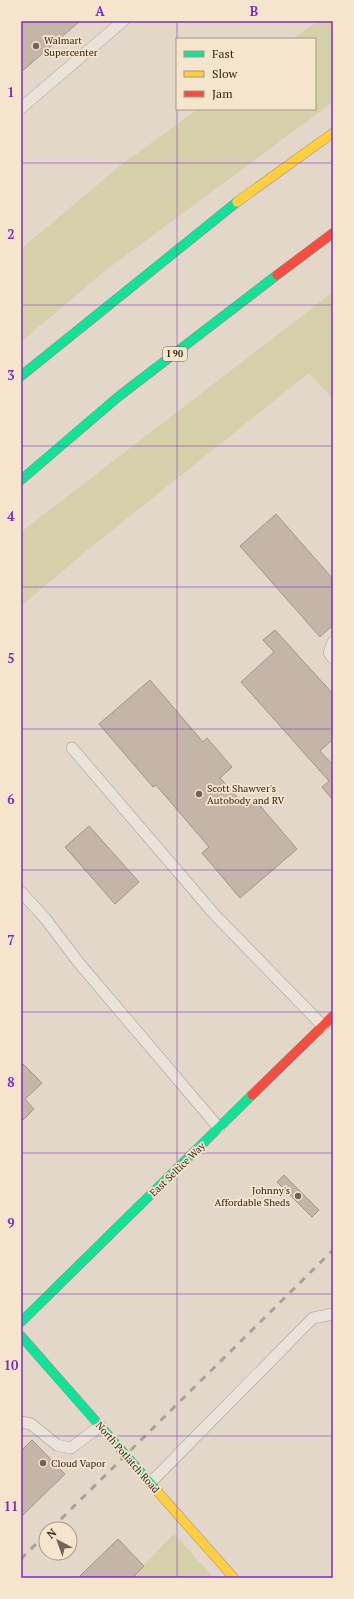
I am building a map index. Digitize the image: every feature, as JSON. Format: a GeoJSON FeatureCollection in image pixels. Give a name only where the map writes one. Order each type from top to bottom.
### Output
{"type":"FeatureCollection","features":[{"type":"Feature","properties":{"kind":"main road"},"geometry":{"type":"LineString","coordinates":[[21,376],[240,200],[333,133]]}},
{"type":"Feature","properties":{"kind":"main road","name":"I 90"},"geometry":{"type":"LineString","coordinates":[[21,480],[118,397],[333,233]]}},
{"type":"Feature","properties":{"kind":"main road","name":"East Seltice Way"},"geometry":{"type":"LineString","coordinates":[[21,1322],[333,1016]]}},
{"type":"Feature","properties":{"kind":"main road","name":"North Potlatch Road"},"geometry":{"type":"LineString","coordinates":[[21,1336],[234,1578]]}},
{"type":"Feature","properties":{"kind":"lane"},"geometry":{"type":"LineString","coordinates":[[21,108],[122,21]]}},
{"type":"Feature","properties":{"kind":"lane"},"geometry":{"type":"LineString","coordinates":[[333,642],[329,653],[333,658]]}},
{"type":"Feature","properties":{"kind":"lane"},"geometry":{"type":"LineString","coordinates":[[72,748],[214,915],[323,1026]]}},
{"type":"Feature","properties":{"kind":"lane"},"geometry":{"type":"LineString","coordinates":[[21,892],[44,917],[79,963],[219,1128]]}},
{"type":"Feature","properties":{"kind":"lane"},"geometry":{"type":"LineString","coordinates":[[150,1483],[313,1318],[333,1314]]}},
{"type":"Feature","properties":{"kind":"lane"},"geometry":{"type":"LineString","coordinates":[[21,1422],[31,1424],[57,1445],[71,1448],[100,1426]]}},
{"type":"Feature","properties":{"kind":"shaded area"},"geometry":{"type":"Polygon","coordinates":[[[318,21],[333,21],[333,102],[102,273],[21,342],[21,249],[121,165],[197,110],[316,110],[316,38],[294,38],[318,21]]]}},
{"type":"Feature","properties":{"kind":"shaded area"},"geometry":{"type":"Polygon","coordinates":[[[333,292],[333,399],[309,373],[89,549],[21,606],[21,532],[333,292]]]}},
{"type":"Feature","properties":{"kind":"shaded area"},"geometry":{"type":"Polygon","coordinates":[[[174,1534],[214,1578],[131,1578],[174,1534]]]}},
{"type":"Feature","properties":{"kind":"building","name":"Walmart Supercenter"},"geometry":{"type":"Polygon","coordinates":[[[21,21],[80,21],[21,72],[21,21]]]}},
{"type":"Feature","properties":{"kind":"building"},"geometry":{"type":"Polygon","coordinates":[[[276,514],[333,579],[333,625],[320,637],[240,546],[276,514]]]}},
{"type":"Feature","properties":{"kind":"building"},"geometry":{"type":"Polygon","coordinates":[[[275,630],[333,694],[333,739],[320,751],[333,765],[333,800],[322,787],[329,781],[241,682],[274,652],[263,640],[275,630]]]}},
{"type":"Feature","properties":{"kind":"building","name":"Scott Shawver's Autobody and RV"},"geometry":{"type":"Polygon","coordinates":[[[150,680],[203,742],[207,738],[232,767],[220,778],[247,808],[256,801],[297,849],[240,898],[202,853],[209,847],[156,785],[153,787],[99,724],[150,680]]]}},
{"type":"Feature","properties":{"kind":"building"},"geometry":{"type":"Polygon","coordinates":[[[89,826],[139,882],[115,904],[65,847],[89,826]]]}},
{"type":"Feature","properties":{"kind":"building"},"geometry":{"type":"Polygon","coordinates":[[[21,1062],[42,1083],[25,1099],[34,1109],[21,1122],[21,1062]]]}},
{"type":"Feature","properties":{"kind":"building","name":"Johnny's Affordable Sheds"},"geometry":{"type":"Polygon","coordinates":[[[284,1175],[319,1210],[312,1217],[277,1182],[284,1175]]]}},
{"type":"Feature","properties":{"kind":"building"},"geometry":{"type":"Polygon","coordinates":[[[32,1440],[65,1474],[21,1517],[21,1451],[32,1440]]]}},
{"type":"Feature","properties":{"kind":"building"},"geometry":{"type":"Polygon","coordinates":[[[118,1539],[144,1566],[132,1578],[78,1578],[118,1539]]]}},
{"type":"Feature","properties":{"kind":"railway"},"geometry":{"type":"LineString","coordinates":[[59,1521],[333,1250]]}},
{"type":"Feature","properties":{"kind":"railway"},"geometry":{"type":"LineString","coordinates":[[21,1559],[38,1542]]}},
{"type":"Feature","properties":{"kind":"traffic: fast"},"geometry":{"type":"LineString","coordinates":[[21,376],[237,202]]}},
{"type":"Feature","properties":{"kind":"traffic: fast"},"geometry":{"type":"LineString","coordinates":[[21,480],[118,397],[277,275]]}},
{"type":"Feature","properties":{"kind":"traffic: fast"},"geometry":{"type":"LineString","coordinates":[[21,1322],[252,1095]]}},
{"type":"Feature","properties":{"kind":"traffic: fast"},"geometry":{"type":"LineString","coordinates":[[21,1336],[158,1492]]}},
{"type":"Feature","properties":{"kind":"traffic: slow"},"geometry":{"type":"LineString","coordinates":[[237,202],[333,133]]}},
{"type":"Feature","properties":{"kind":"traffic: slow"},"geometry":{"type":"LineString","coordinates":[[158,1492],[234,1578]]}},
{"type":"Feature","properties":{"kind":"traffic: jam"},"geometry":{"type":"LineString","coordinates":[[277,275],[333,233]]}},
{"type":"Feature","properties":{"kind":"traffic: jam"},"geometry":{"type":"LineString","coordinates":[[252,1095],[333,1016]]}},
{"type":"Feature","properties":{"kind":"place","name":"Walmart Supercenter"},"geometry":{"type":"Point","coordinates":[36,46]}},
{"type":"Feature","properties":{"kind":"place","name":"Scott Shawver's Autobody and RV"},"geometry":{"type":"Point","coordinates":[199,794]}},
{"type":"Feature","properties":{"kind":"place","name":"Johnny's Affordable Sheds"},"geometry":{"type":"Point","coordinates":[298,1196]}},
{"type":"Feature","properties":{"kind":"place","name":"Cloud Vapor"},"geometry":{"type":"Point","coordinates":[43,1463]}}]}
